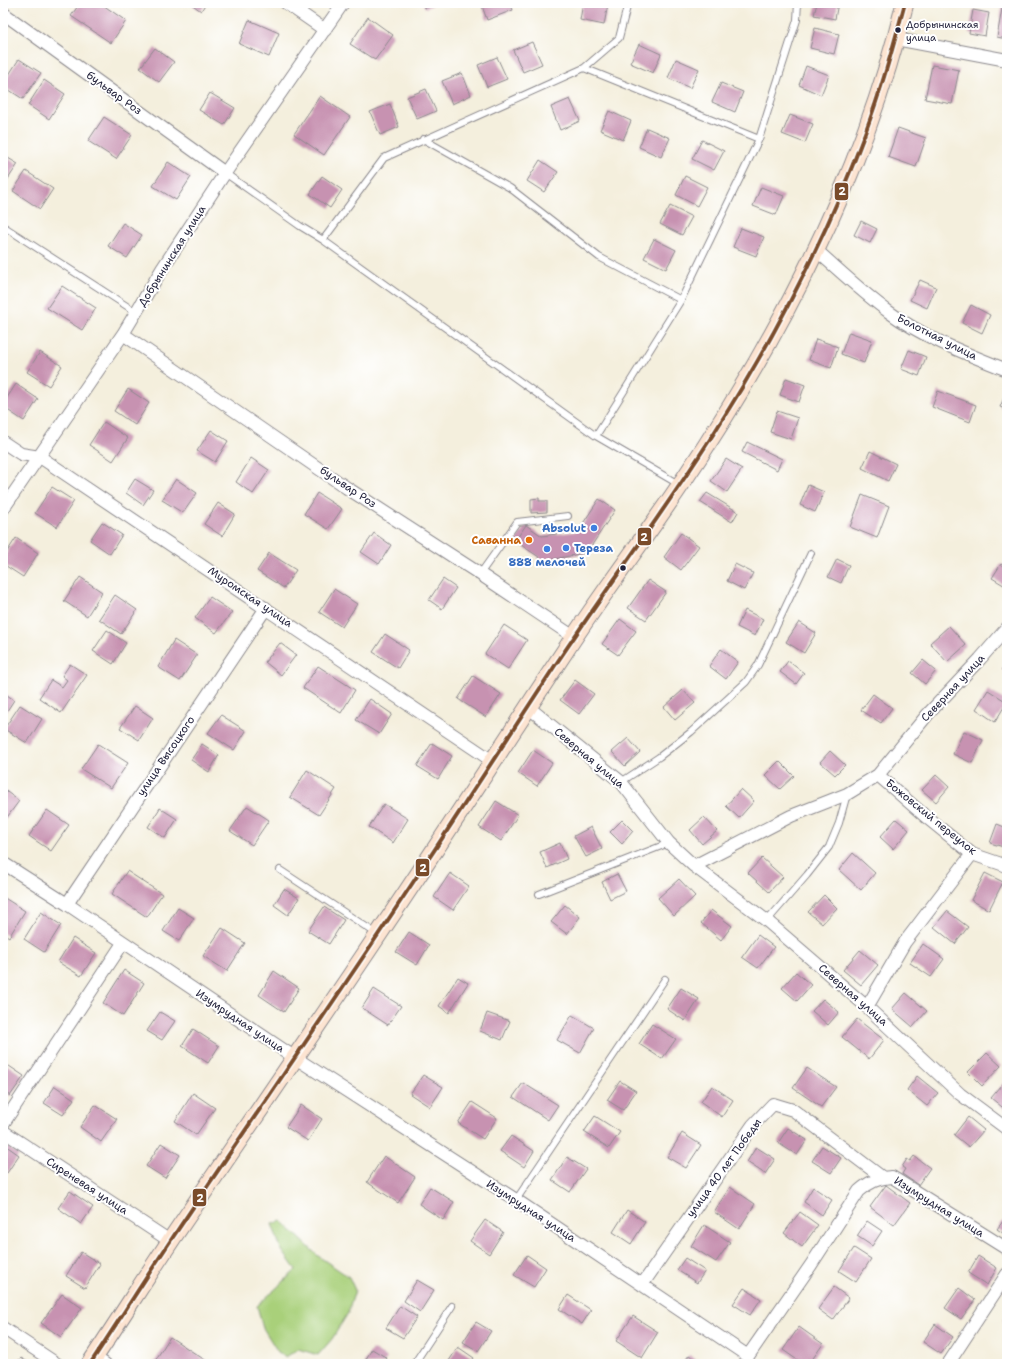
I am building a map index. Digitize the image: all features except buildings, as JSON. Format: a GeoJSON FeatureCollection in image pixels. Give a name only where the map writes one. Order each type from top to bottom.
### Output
{"type":"FeatureCollection","features":[{"type":"Feature","properties":{"kind":"street"},"geometry":{"type":"LineString","coordinates":[[286,3],[325,30]]}},
{"type":"Feature","properties":{"kind":"street","name":"Добрынинская улица"},"geometry":{"type":"LineString","coordinates":[[3,509],[123,334],[162,269],[225,173],[343,3]]}},
{"type":"Feature","properties":{"kind":"street"},"geometry":{"type":"LineString","coordinates":[[97,1362],[170,1241],[294,1057],[379,935],[494,762],[574,637],[680,485],[756,364],[816,250],[858,153],[896,40],[905,3]]}},
{"type":"Feature","properties":{"kind":"street","name":"бульвар Роз"},"geometry":{"type":"LineString","coordinates":[[3,13],[225,173]]}},
{"type":"Feature","properties":{"kind":"street"},"geometry":{"type":"LineString","coordinates":[[896,40],[1007,60]]}},
{"type":"Feature","properties":{"kind":"street","name":"Болотная улица"},"geometry":{"type":"LineString","coordinates":[[816,250],[861,290],[889,312],[913,328],[958,350],[1007,370]]}},
{"type":"Feature","properties":{"kind":"street","name":"бульвар Роз"},"geometry":{"type":"LineString","coordinates":[[123,334],[347,488],[574,637]]}},
{"type":"Feature","properties":{"kind":"street","name":"Муромская улица"},"geometry":{"type":"LineString","coordinates":[[3,442],[21,454],[40,456],[494,762]]}},
{"type":"Feature","properties":{"kind":"street","name":"улица Высоцкого"},"geometry":{"type":"LineString","coordinates":[[67,904],[266,608]]}},
{"type":"Feature","properties":{"kind":"street","name":"Северная улица"},"geometry":{"type":"LineString","coordinates":[[694,866],[791,816],[847,794],[878,775],[928,714],[1007,628]]}},
{"type":"Feature","properties":{"kind":"street","name":"Северная улица"},"geometry":{"type":"LineString","coordinates":[[528,707],[621,782],[669,843],[694,866],[767,922],[867,1007],[960,1094],[1007,1129]]}},
{"type":"Feature","properties":{"kind":"street","name":"Божовский переулок"},"geometry":{"type":"LineString","coordinates":[[878,775],[972,854],[1007,866]]}},
{"type":"Feature","properties":{"kind":"street"},"geometry":{"type":"LineString","coordinates":[[867,1007],[905,942],[972,854]]}},
{"type":"Feature","properties":{"kind":"street","name":"Изумрудная улица"},"geometry":{"type":"LineString","coordinates":[[6,867],[67,904],[294,1057],[516,1200],[642,1285],[745,1360],[811,1265],[859,1192],[866,1184],[874,1180],[892,1177],[1007,1249]]}},
{"type":"Feature","properties":{"kind":"street"},"geometry":{"type":"LineString","coordinates":[[3,1124],[123,942]]}},
{"type":"Feature","properties":{"kind":"street","name":"улица 40 лет Победы"},"geometry":{"type":"LineString","coordinates":[[642,1285],[753,1125],[773,1104],[793,1110],[883,1178]]}},
{"type":"Feature","properties":{"kind":"street","name":"Сиреневая улица"},"geometry":{"type":"LineString","coordinates":[[3,1131],[170,1241]]}},
{"type":"Feature","properties":{"kind":"street"},"geometry":{"type":"LineString","coordinates":[[948,1364],[1007,1274]]}},
{"type":"Feature","properties":{"kind":"street"},"geometry":{"type":"LineString","coordinates":[[3,1328],[56,1364]]}},
{"type":"Feature","properties":{"kind":"lane"},"geometry":{"type":"LineString","coordinates":[[324,240],[384,158],[423,139],[584,68],[619,38],[628,3]]}},
{"type":"Feature","properties":{"kind":"lane"},"geometry":{"type":"LineString","coordinates":[[596,436],[681,300],[759,139],[797,20],[798,3]]}},
{"type":"Feature","properties":{"kind":"lane"},"geometry":{"type":"LineString","coordinates":[[584,68],[759,139]]}},
{"type":"Feature","properties":{"kind":"lane"},"geometry":{"type":"LineString","coordinates":[[423,139],[510,188],[599,257],[681,300]]}},
{"type":"Feature","properties":{"kind":"lane"},"geometry":{"type":"LineString","coordinates":[[225,173],[300,226],[324,240],[596,436],[680,485]]}},
{"type":"Feature","properties":{"kind":"lane"},"geometry":{"type":"LineString","coordinates":[[3,226],[136,312]]}},
{"type":"Feature","properties":{"kind":"lane"},"geometry":{"type":"LineString","coordinates":[[480,574],[516,522],[568,516]]}},
{"type":"Feature","properties":{"kind":"lane"},"geometry":{"type":"LineString","coordinates":[[621,782],[660,757],[691,732],[746,682],[758,665],[811,553]]}},
{"type":"Feature","properties":{"kind":"lane"},"geometry":{"type":"LineString","coordinates":[[767,922],[807,876],[829,847],[839,822],[847,794]]}},
{"type":"Feature","properties":{"kind":"lane"},"geometry":{"type":"LineString","coordinates":[[539,894],[669,843]]}},
{"type":"Feature","properties":{"kind":"lane"},"geometry":{"type":"LineString","coordinates":[[280,870],[379,935]]}},
{"type":"Feature","properties":{"kind":"lane"},"geometry":{"type":"LineString","coordinates":[[516,1200],[665,979]]}},
{"type":"Feature","properties":{"kind":"lane"},"geometry":{"type":"LineString","coordinates":[[414,1364],[452,1306]]}},
{"type":"Feature","properties":{"kind":"green space"},"geometry":{"type":"Polygon","coordinates":[[[282,1221],[318,1256],[349,1277],[355,1290],[348,1313],[332,1339],[318,1355],[298,1349],[286,1357],[278,1352],[263,1328],[257,1306],[296,1270],[281,1249],[272,1224],[282,1221]]]}},
{"type":"Feature","properties":{"kind":"transit line","name":"2"},"geometry":{"type":"LineString","coordinates":[[90,1364],[173,1237],[402,899],[556,664],[695,462],[736,397],[778,324],[797,287],[816,249],[850,172],[871,117],[905,3]]}},
{"type":"Feature","properties":{"kind":"place","name":"Добрынинская улица"},"geometry":{"type":"Point","coordinates":[898,30]}},
{"type":"Feature","properties":{"kind":"place","name":"Absolut"},"geometry":{"type":"Point","coordinates":[594,528]}},
{"type":"Feature","properties":{"kind":"place","name":"Саванна"},"geometry":{"type":"Point","coordinates":[529,540]}},
{"type":"Feature","properties":{"kind":"place","name":"Тереза"},"geometry":{"type":"Point","coordinates":[566,548]}},
{"type":"Feature","properties":{"kind":"place","name":"888 мелочей"},"geometry":{"type":"Point","coordinates":[547,549]}}]}
